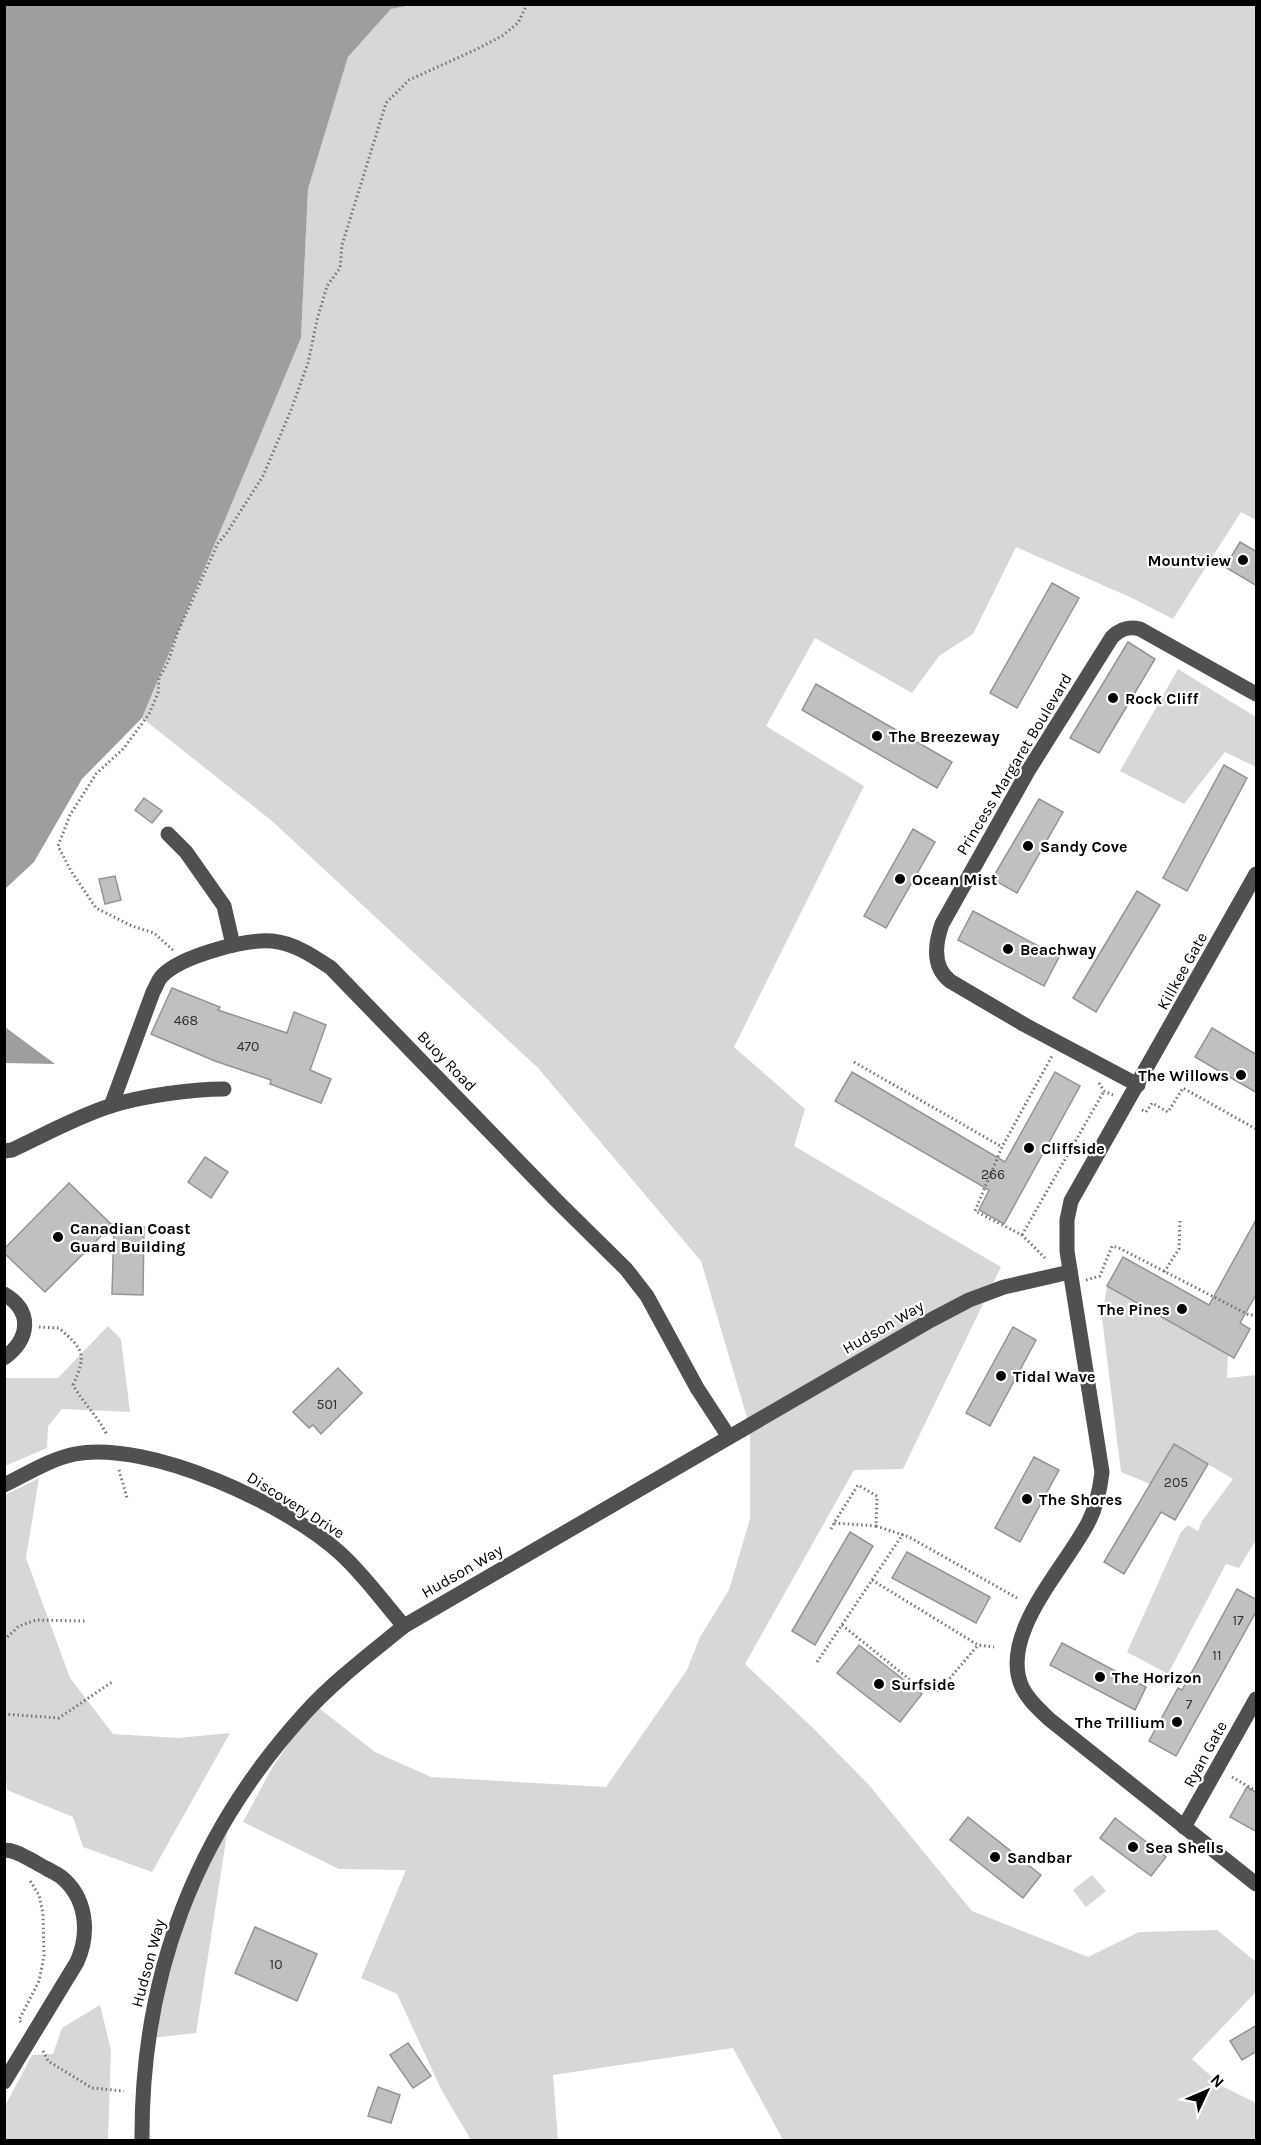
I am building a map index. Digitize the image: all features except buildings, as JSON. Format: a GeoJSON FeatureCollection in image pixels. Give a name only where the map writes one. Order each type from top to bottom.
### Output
{"type":"FeatureCollection","features":[{"type":"Feature","properties":{"kind":"street","name":"Princess Margaret Boulevard"},"geometry":{"type":"LineString","coordinates":[[1138,1085],[1025,1025],[950,981],[940,972],[937,960],[937,937],[942,924],[1028,771],[1108,642],[1117,632],[1128,628],[1140,628],[1257,694]]}},
{"type":"Feature","properties":{"kind":"street"},"geometry":{"type":"LineString","coordinates":[[168,834],[186,852],[224,906],[233,945]]}},
{"type":"Feature","properties":{"kind":"street","name":"Killkee Gate"},"geometry":{"type":"LineString","coordinates":[[1138,1085],[1257,874]]}},
{"type":"Feature","properties":{"kind":"street","name":"Buoy Road"},"geometry":{"type":"LineString","coordinates":[[111,1106],[161,976],[185,961],[240,942],[273,941],[306,951],[331,968],[626,1269],[647,1296],[697,1388],[729,1437]]}},
{"type":"Feature","properties":{"kind":"street"},"geometry":{"type":"LineString","coordinates":[[1138,1085],[1071,1201],[1067,1220],[1067,1251],[1102,1472],[1099,1497],[1089,1522],[1049,1585],[1023,1634],[1018,1650],[1021,1686],[1032,1703],[1048,1719],[1257,1884]]}},
{"type":"Feature","properties":{"kind":"street"},"geometry":{"type":"LineString","coordinates":[[4,1151],[12,1150],[111,1106],[158,1095],[224,1089]]}},
{"type":"Feature","properties":{"kind":"street","name":"Hudson Way"},"geometry":{"type":"LineString","coordinates":[[142,2140],[147,2057],[160,1975],[182,1908],[199,1866],[243,1789],[306,1711],[346,1673],[404,1626],[969,1300],[1004,1287],[1072,1278]]}},
{"type":"Feature","properties":{"kind":"street"},"geometry":{"type":"LineString","coordinates":[[4,1294],[14,1300],[19,1307],[24,1315],[25,1326],[23,1336],[4,1358]]}},
{"type":"Feature","properties":{"kind":"street","name":"Discovery Drive"},"geometry":{"type":"LineString","coordinates":[[4,1485],[72,1454],[114,1452],[142,1456],[217,1480],[267,1505],[310,1531],[340,1553],[404,1626]]}},
{"type":"Feature","properties":{"kind":"street","name":"Ryan Gate"},"geometry":{"type":"LineString","coordinates":[[1184,1827],[1257,1699]]}},
{"type":"Feature","properties":{"kind":"street"},"geometry":{"type":"LineString","coordinates":[[4,1850],[17,1853],[62,1878],[79,1901],[84,1921],[84,1942],[76,1962],[4,2082]]}},
{"type":"Feature","properties":{"kind":"path"},"geometry":{"type":"LineString","coordinates":[[185,961],[154,933],[132,926],[96,908],[71,871],[58,846],[70,815],[96,774],[124,748],[148,714],[158,693],[159,678],[168,662],[178,632],[218,543],[263,476],[308,363],[327,286],[340,268],[342,244],[386,103],[409,80],[475,51],[502,36],[518,23],[527,4]]}},
{"type":"Feature","properties":{"kind":"path"},"geometry":{"type":"LineString","coordinates":[[1045,1258],[1022,1235],[975,1211],[1002,1147],[1053,1054]]}},
{"type":"Feature","properties":{"kind":"path"},"geometry":{"type":"LineString","coordinates":[[854,1062],[1002,1147]]}},
{"type":"Feature","properties":{"kind":"path"},"geometry":{"type":"LineString","coordinates":[[1094,1078],[1104,1091],[1113,1095]]}},
{"type":"Feature","properties":{"kind":"path"},"geometry":{"type":"LineString","coordinates":[[1138,1108],[1146,1112],[1152,1103],[1168,1112],[1183,1088],[1257,1129]]}},
{"type":"Feature","properties":{"kind":"path"},"geometry":{"type":"LineString","coordinates":[[1022,1235],[1104,1091]]}},
{"type":"Feature","properties":{"kind":"path"},"geometry":{"type":"LineString","coordinates":[[1164,1272],[1179,1249],[1180,1219]]}},
{"type":"Feature","properties":{"kind":"path"},"geometry":{"type":"LineString","coordinates":[[1072,1278],[1100,1276],[1112,1246],[1249,1316],[1257,1315]]}},
{"type":"Feature","properties":{"kind":"path"},"geometry":{"type":"LineString","coordinates":[[25,1326],[60,1328],[77,1344],[83,1364],[73,1385],[81,1400],[99,1418],[114,1452],[127,1498]]}},
{"type":"Feature","properties":{"kind":"path"},"geometry":{"type":"LineString","coordinates":[[831,1528],[858,1485],[877,1496],[876,1526]]}},
{"type":"Feature","properties":{"kind":"path"},"geometry":{"type":"LineString","coordinates":[[834,1523],[876,1526],[903,1534],[1017,1598]]}},
{"type":"Feature","properties":{"kind":"path"},"geometry":{"type":"LineString","coordinates":[[817,1662],[903,1534]]}},
{"type":"Feature","properties":{"kind":"path"},"geometry":{"type":"LineString","coordinates":[[872,1580],[978,1645],[994,1647]]}},
{"type":"Feature","properties":{"kind":"path"},"geometry":{"type":"LineString","coordinates":[[4,1640],[19,1626],[36,1620],[87,1621]]}},
{"type":"Feature","properties":{"kind":"path"},"geometry":{"type":"LineString","coordinates":[[842,1625],[914,1683],[939,1691],[978,1645]]}},
{"type":"Feature","properties":{"kind":"path"},"geometry":{"type":"LineString","coordinates":[[4,1714],[59,1718],[112,1682]]}},
{"type":"Feature","properties":{"kind":"path"},"geometry":{"type":"LineString","coordinates":[[1232,1777],[1257,1791]]}},
{"type":"Feature","properties":{"kind":"path"},"geometry":{"type":"LineString","coordinates":[[29,1879],[39,1895],[43,1914],[44,1941],[39,1981],[19,2020],[48,2061],[92,2088],[124,2091]]}},
{"type":"Feature","properties":{"kind":"shaded area"},"geometry":{"type":"Polygon","coordinates":[[[5,4],[410,5],[391,9],[348,57],[308,189],[301,338],[142,718],[82,779],[34,862],[5,889],[5,4]]]}},
{"type":"Feature","properties":{"kind":"shaded area"},"geometry":{"type":"Polygon","coordinates":[[[410,4],[1256,5],[1256,520],[1241,512],[1173,619],[1132,598],[1016,547],[973,634],[939,656],[912,693],[815,638],[766,726],[864,786],[734,1047],[805,1109],[794,1146],[1001,1267],[903,1469],[854,1470],[745,1664],[869,1785],[972,1911],[1088,1957],[1139,1932],[1217,1930],[1256,1962],[1256,1992],[1192,2059],[1222,2086],[1256,2103],[1256,2140],[783,2140],[733,2048],[553,2075],[558,2140],[471,2140],[442,2091],[397,1994],[361,1978],[406,1870],[339,1869],[243,1822],[272,1768],[315,1705],[375,1752],[431,1777],[606,1787],[687,1670],[700,1637],[729,1590],[750,1519],[750,1428],[701,1261],[538,1068],[272,821],[142,718],[301,338],[308,189],[348,57],[391,9],[410,4]]]}},
{"type":"Feature","properties":{"kind":"shaded area"},"geometry":{"type":"Polygon","coordinates":[[[1178,669],[1256,717],[1256,767],[1225,752],[1184,804],[1120,771],[1178,669]]]}},
{"type":"Feature","properties":{"kind":"shaded area"},"geometry":{"type":"Polygon","coordinates":[[[5,1027],[55,1064],[5,1063],[5,1027]]]}},
{"type":"Feature","properties":{"kind":"shaded area"},"geometry":{"type":"Polygon","coordinates":[[[1107,1286],[1228,1355],[1227,1378],[1256,1375],[1256,1540],[1239,1568],[1226,1564],[1168,1674],[1127,1652],[1181,1532],[1188,1525],[1198,1531],[1202,1521],[1233,1479],[1174,1444],[1150,1484],[1121,1472],[1102,1318],[1107,1286]]]}},
{"type":"Feature","properties":{"kind":"shaded area"},"geometry":{"type":"Polygon","coordinates":[[[108,1326],[121,1339],[130,1412],[62,1409],[48,1426],[47,1448],[5,1466],[5,1378],[58,1378],[108,1326]]]}},
{"type":"Feature","properties":{"kind":"shaded area"},"geometry":{"type":"Polygon","coordinates":[[[39,1478],[26,1558],[70,1678],[113,1734],[178,1738],[230,1733],[152,1872],[83,1847],[73,1817],[7,1790],[4,1754],[5,1495],[39,1478]]]}},
{"type":"Feature","properties":{"kind":"shaded area"},"geometry":{"type":"Polygon","coordinates":[[[231,1808],[196,2033],[151,2038],[161,1978],[231,1808]]]}},
{"type":"Feature","properties":{"kind":"shaded area"},"geometry":{"type":"Polygon","coordinates":[[[1092,1875],[1106,1891],[1086,1907],[1073,1890],[1092,1875]]]}},
{"type":"Feature","properties":{"kind":"shaded area"},"geometry":{"type":"Polygon","coordinates":[[[100,2005],[111,2050],[108,2140],[5,2140],[5,2106],[32,2055],[53,2054],[62,2028],[100,2005]]]}},
{"type":"Feature","properties":{"kind":"place","name":"Mountview"},"geometry":{"type":"Point","coordinates":[1243,560]}},
{"type":"Feature","properties":{"kind":"place","name":"Rock Cliff"},"geometry":{"type":"Point","coordinates":[1113,698]}},
{"type":"Feature","properties":{"kind":"place","name":"The Breezeway"},"geometry":{"type":"Point","coordinates":[877,736]}},
{"type":"Feature","properties":{"kind":"place","name":"Sandy Cove"},"geometry":{"type":"Point","coordinates":[1028,846]}},
{"type":"Feature","properties":{"kind":"place","name":"Ocean Mist"},"geometry":{"type":"Point","coordinates":[900,879]}},
{"type":"Feature","properties":{"kind":"place","name":"Beachway"},"geometry":{"type":"Point","coordinates":[1008,949]}},
{"type":"Feature","properties":{"kind":"place","name":"The Willows"},"geometry":{"type":"Point","coordinates":[1241,1075]}},
{"type":"Feature","properties":{"kind":"place","name":"Cliffside"},"geometry":{"type":"Point","coordinates":[1029,1148]}},
{"type":"Feature","properties":{"kind":"place","name":"Canadian Coast Guard Building"},"geometry":{"type":"Point","coordinates":[58,1237]}},
{"type":"Feature","properties":{"kind":"place","name":"The Pines"},"geometry":{"type":"Point","coordinates":[1182,1309]}},
{"type":"Feature","properties":{"kind":"place","name":"Tidal Wave"},"geometry":{"type":"Point","coordinates":[1001,1376]}},
{"type":"Feature","properties":{"kind":"place","name":"The Shores"},"geometry":{"type":"Point","coordinates":[1027,1499]}},
{"type":"Feature","properties":{"kind":"place","name":"The Horizon"},"geometry":{"type":"Point","coordinates":[1100,1677]}},
{"type":"Feature","properties":{"kind":"place","name":"Surfside"},"geometry":{"type":"Point","coordinates":[879,1684]}},
{"type":"Feature","properties":{"kind":"place","name":"The Trillium"},"geometry":{"type":"Point","coordinates":[1177,1722]}},
{"type":"Feature","properties":{"kind":"place","name":"Sea Shells"},"geometry":{"type":"Point","coordinates":[1133,1847]}},
{"type":"Feature","properties":{"kind":"place","name":"Sandbar"},"geometry":{"type":"Point","coordinates":[995,1857]}}]}
